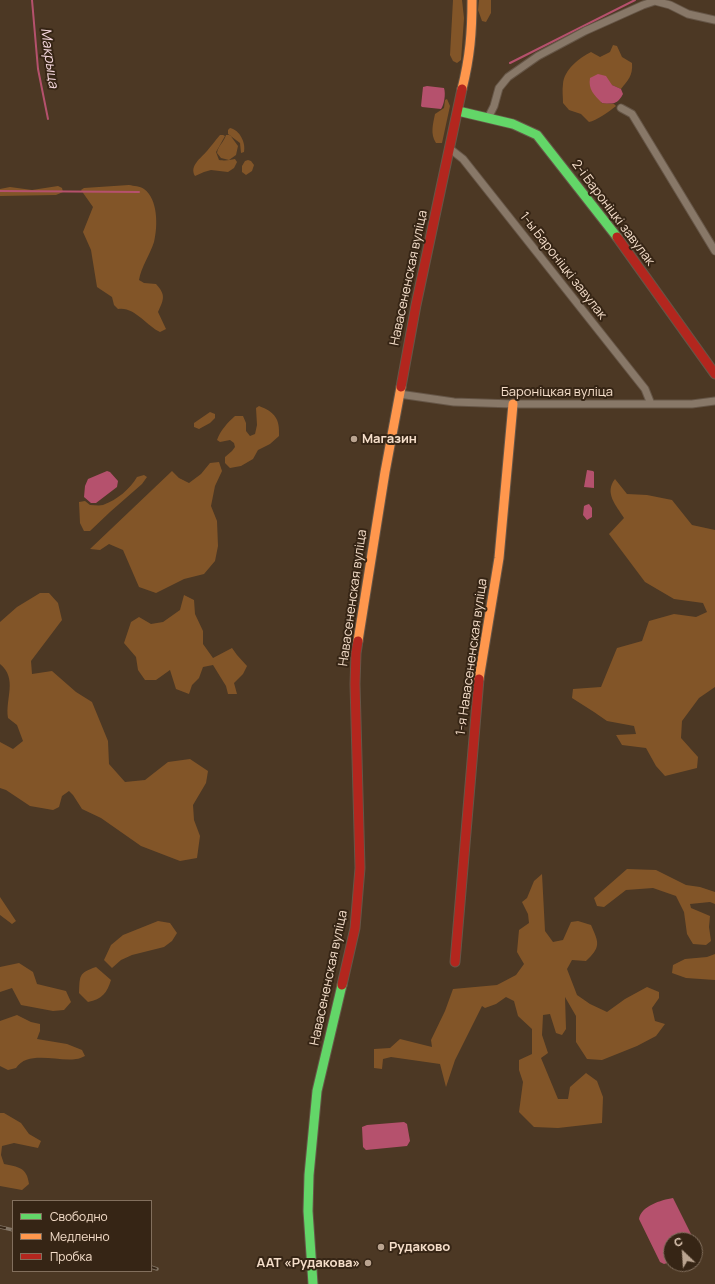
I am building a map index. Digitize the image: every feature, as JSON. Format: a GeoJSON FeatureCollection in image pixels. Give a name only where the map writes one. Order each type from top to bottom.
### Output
{"type":"FeatureCollection","features":[{"type":"Feature","properties":{"kind":"main road","name":"Навасененская вуліца"},"geometry":{"type":"LineString","coordinates":[[313,1284],[308,1211],[309,1175],[317,1091],[355,928],[360,868],[355,684],[356,653],[399,394],[416,305],[449,148],[470,60],[472,0]]}},
{"type":"Feature","properties":{"kind":"main road","name":"2-і Бароніцкі завулак"},"geometry":{"type":"LineString","coordinates":[[458,111],[513,124],[537,135],[616,236],[715,374]]}},
{"type":"Feature","properties":{"kind":"main road","name":"1-я Навасененская вуліца"},"geometry":{"type":"LineString","coordinates":[[455,962],[478,688],[499,558],[513,404]]}},
{"type":"Feature","properties":{"kind":"street"},"geometry":{"type":"LineString","coordinates":[[488,118],[494,106],[499,88],[508,77],[538,56],[585,31],[643,5],[655,1],[670,5],[688,14],[715,20]]}},
{"type":"Feature","properties":{"kind":"street"},"geometry":{"type":"LineString","coordinates":[[621,108],[632,114],[715,251]]}},
{"type":"Feature","properties":{"kind":"street","name":"1-ы Бароніцкі завулак"},"geometry":{"type":"LineString","coordinates":[[449,148],[464,159],[645,389],[651,404]]}},
{"type":"Feature","properties":{"kind":"street","name":"Бароніцкая вуліца"},"geometry":{"type":"LineString","coordinates":[[399,394],[454,402],[513,404],[692,404],[715,401]]}},
{"type":"Feature","properties":{"kind":"shaded area"},"geometry":{"type":"Polygon","coordinates":[[[453,0],[462,0],[464,18],[461,60],[457,63],[453,61],[450,55],[453,0]]]}},
{"type":"Feature","properties":{"kind":"shaded area"},"geometry":{"type":"Polygon","coordinates":[[[479,0],[491,0],[491,13],[486,22],[482,21],[478,10],[479,0]]]}},
{"type":"Feature","properties":{"kind":"shaded area"},"geometry":{"type":"Polygon","coordinates":[[[613,45],[617,46],[622,57],[632,63],[631,75],[621,89],[612,85],[601,103],[614,104],[616,106],[599,118],[589,122],[581,114],[569,110],[563,103],[564,79],[569,69],[582,58],[591,52],[600,57],[610,52],[613,45]]]}},
{"type":"Feature","properties":{"kind":"shaded area"},"geometry":{"type":"Polygon","coordinates":[[[598,74],[606,76],[612,85],[621,89],[623,94],[617,102],[602,103],[592,92],[590,78],[598,74]]]}},
{"type":"Feature","properties":{"kind":"shaded area"},"geometry":{"type":"Polygon","coordinates":[[[423,87],[444,88],[445,93],[441,109],[421,106],[423,87]]]}},
{"type":"Feature","properties":{"kind":"shaded area"},"geometry":{"type":"Polygon","coordinates":[[[447,99],[450,106],[442,143],[436,143],[433,136],[435,114],[444,108],[445,100],[447,99]]]}},
{"type":"Feature","properties":{"kind":"shaded area"},"geometry":{"type":"Polygon","coordinates":[[[230,128],[237,131],[242,137],[244,152],[241,153],[240,143],[228,134],[228,130],[230,128]]]}},
{"type":"Feature","properties":{"kind":"shaded area"},"geometry":{"type":"Polygon","coordinates":[[[220,135],[225,136],[216,152],[219,160],[235,159],[237,162],[234,168],[228,172],[211,170],[195,176],[194,169],[196,162],[220,135]]]}},
{"type":"Feature","properties":{"kind":"shaded area"},"geometry":{"type":"Polygon","coordinates":[[[226,135],[230,135],[238,146],[236,155],[229,160],[221,158],[217,153],[226,135]]]}},
{"type":"Feature","properties":{"kind":"shaded area"},"geometry":{"type":"Polygon","coordinates":[[[248,160],[254,165],[252,171],[246,175],[242,172],[242,166],[245,161],[248,160]]]}},
{"type":"Feature","properties":{"kind":"shaded area"},"geometry":{"type":"Polygon","coordinates":[[[129,185],[144,189],[149,193],[156,213],[154,242],[139,280],[144,283],[156,284],[163,294],[163,300],[158,312],[166,329],[160,332],[135,313],[129,310],[118,309],[114,305],[112,297],[97,287],[91,250],[83,232],[93,207],[81,190],[84,188],[129,185]]]}},
{"type":"Feature","properties":{"kind":"shaded area"},"geometry":{"type":"Polygon","coordinates":[[[58,186],[62,188],[63,192],[56,195],[0,196],[0,189],[10,187],[32,190],[58,186]]]}},
{"type":"Feature","properties":{"kind":"shaded area"},"geometry":{"type":"Polygon","coordinates":[[[259,406],[269,411],[275,417],[279,425],[279,436],[270,444],[258,450],[253,459],[241,466],[230,468],[225,463],[225,457],[235,447],[234,443],[230,440],[220,442],[217,440],[218,437],[224,427],[235,416],[243,416],[246,423],[246,431],[250,436],[255,434],[257,425],[256,408],[259,406]]]}},
{"type":"Feature","properties":{"kind":"shaded area"},"geometry":{"type":"Polygon","coordinates":[[[210,412],[215,414],[215,418],[210,423],[199,429],[194,427],[194,423],[210,412]]]}},
{"type":"Feature","properties":{"kind":"shaded area"},"geometry":{"type":"Polygon","coordinates":[[[219,462],[222,471],[215,486],[211,506],[217,521],[218,546],[215,561],[204,574],[184,579],[156,593],[139,587],[123,550],[109,544],[100,550],[90,549],[172,471],[179,478],[189,483],[201,474],[210,463],[219,462]]]}},
{"type":"Feature","properties":{"kind":"shaded area"},"geometry":{"type":"Polygon","coordinates":[[[587,470],[594,472],[594,488],[584,487],[587,470]]]}},
{"type":"Feature","properties":{"kind":"shaded area"},"geometry":{"type":"Polygon","coordinates":[[[107,471],[110,472],[118,481],[117,487],[96,503],[91,503],[84,497],[85,486],[88,479],[107,471]]]}},
{"type":"Feature","properties":{"kind":"shaded area"},"geometry":{"type":"Polygon","coordinates":[[[144,475],[147,477],[142,484],[90,531],[84,531],[80,523],[79,502],[85,501],[90,505],[103,505],[108,503],[123,494],[137,477],[144,475]]]}},
{"type":"Feature","properties":{"kind":"shaded area"},"geometry":{"type":"Polygon","coordinates":[[[615,479],[627,494],[647,495],[672,500],[692,525],[715,530],[715,687],[699,698],[682,721],[681,738],[698,757],[697,768],[665,776],[656,766],[646,748],[622,745],[616,735],[636,734],[634,726],[607,721],[572,698],[573,689],[601,687],[617,648],[642,641],[649,621],[674,614],[696,617],[707,612],[703,603],[674,599],[645,582],[609,534],[624,518],[612,499],[611,489],[615,479]]]}},
{"type":"Feature","properties":{"kind":"shaded area"},"geometry":{"type":"Polygon","coordinates":[[[589,504],[592,508],[592,517],[587,520],[583,515],[584,506],[589,504]]]}},
{"type":"Feature","properties":{"kind":"shaded area"},"geometry":{"type":"Polygon","coordinates":[[[40,593],[49,593],[58,603],[62,620],[31,661],[32,674],[52,671],[76,692],[92,702],[108,741],[109,764],[125,782],[145,780],[168,762],[190,759],[208,771],[206,783],[193,805],[194,820],[200,836],[197,858],[180,861],[141,846],[101,818],[82,809],[69,791],[62,796],[59,807],[53,810],[30,806],[6,790],[0,788],[0,742],[13,749],[23,741],[17,725],[8,718],[10,682],[5,670],[0,664],[0,622],[17,607],[40,593]]]}},
{"type":"Feature","properties":{"kind":"shaded area"},"geometry":{"type":"Polygon","coordinates":[[[184,595],[194,600],[195,614],[203,631],[203,644],[213,658],[232,648],[247,666],[243,674],[234,683],[237,694],[228,694],[226,686],[213,665],[203,667],[199,678],[192,685],[189,694],[176,689],[170,670],[156,680],[145,680],[138,670],[136,657],[124,643],[131,622],[139,617],[151,624],[163,622],[180,610],[184,595]]]}},
{"type":"Feature","properties":{"kind":"shaded area"},"geometry":{"type":"Polygon","coordinates":[[[627,869],[656,870],[686,885],[700,887],[715,892],[715,904],[710,902],[690,904],[691,908],[710,916],[709,927],[711,941],[706,945],[693,944],[687,934],[684,912],[676,896],[653,888],[626,890],[604,907],[597,906],[594,898],[627,869]]]}},
{"type":"Feature","properties":{"kind":"shaded area"},"geometry":{"type":"Polygon","coordinates":[[[542,874],[545,931],[553,942],[563,940],[571,922],[578,921],[591,925],[596,936],[596,948],[591,956],[586,961],[572,960],[567,969],[577,995],[590,1004],[607,1012],[625,999],[647,987],[659,992],[659,998],[652,1008],[655,1021],[665,1024],[656,1036],[637,1046],[602,1060],[587,1059],[576,1042],[576,1016],[565,997],[566,1029],[562,1035],[556,1033],[550,1014],[543,1015],[542,1035],[548,1053],[541,1058],[558,1099],[568,1099],[570,1087],[586,1073],[597,1081],[603,1097],[602,1123],[558,1128],[534,1127],[519,1112],[523,1082],[519,1070],[519,1060],[532,1054],[532,1029],[518,1016],[514,1001],[506,997],[496,1004],[485,1008],[482,1006],[455,1060],[446,1087],[440,1064],[391,1057],[383,1059],[382,1069],[374,1068],[374,1049],[390,1048],[400,1039],[432,1047],[431,1040],[445,1011],[453,989],[497,985],[516,975],[524,964],[517,952],[519,930],[529,923],[528,914],[522,902],[527,898],[534,881],[542,874]]]}},
{"type":"Feature","properties":{"kind":"shaded area"},"geometry":{"type":"Polygon","coordinates":[[[0,897],[16,921],[12,924],[0,915],[0,897]]]}},
{"type":"Feature","properties":{"kind":"shaded area"},"geometry":{"type":"Polygon","coordinates":[[[158,921],[170,923],[177,933],[172,941],[164,947],[132,955],[121,960],[112,968],[104,960],[111,945],[123,935],[158,921]]]}},
{"type":"Feature","properties":{"kind":"shaded area"},"geometry":{"type":"Polygon","coordinates":[[[715,954],[715,980],[686,978],[672,973],[673,965],[685,959],[707,957],[715,954]]]}},
{"type":"Feature","properties":{"kind":"shaded area"},"geometry":{"type":"Polygon","coordinates":[[[19,963],[33,972],[37,984],[66,991],[71,1002],[64,1010],[53,1011],[21,1005],[12,988],[0,992],[0,967],[19,963]]]}},
{"type":"Feature","properties":{"kind":"shaded area"},"geometry":{"type":"Polygon","coordinates":[[[96,967],[111,980],[106,992],[103,995],[88,1002],[79,993],[80,979],[83,973],[96,967]]]}},
{"type":"Feature","properties":{"kind":"shaded area"},"geometry":{"type":"Polygon","coordinates":[[[17,1015],[31,1022],[40,1024],[40,1031],[37,1039],[67,1044],[82,1050],[85,1056],[78,1059],[69,1060],[44,1058],[28,1059],[16,1068],[8,1070],[0,1066],[0,1021],[17,1015]]]}},
{"type":"Feature","properties":{"kind":"shaded area"},"geometry":{"type":"Polygon","coordinates":[[[0,1113],[4,1113],[21,1123],[29,1134],[41,1141],[38,1148],[14,1143],[2,1146],[1,1155],[4,1164],[18,1167],[24,1171],[28,1178],[29,1184],[22,1190],[0,1186],[0,1113]]]}},
{"type":"Feature","properties":{"kind":"shaded area"},"geometry":{"type":"Polygon","coordinates":[[[404,1122],[407,1124],[410,1141],[407,1146],[366,1150],[363,1147],[362,1127],[367,1125],[404,1122]]]}},
{"type":"Feature","properties":{"kind":"shaded area"},"geometry":{"type":"Polygon","coordinates":[[[673,1198],[690,1232],[663,1232],[663,1264],[660,1262],[639,1219],[647,1207],[663,1200],[673,1198]]]}},
{"type":"Feature","properties":{"kind":"waterway","name":"Макрыца"},"geometry":{"type":"LineString","coordinates":[[32,0],[38,69],[48,119]]}},
{"type":"Feature","properties":{"kind":"waterway"},"geometry":{"type":"LineString","coordinates":[[510,63],[635,0]]}},
{"type":"Feature","properties":{"kind":"waterway"},"geometry":{"type":"LineString","coordinates":[[0,191],[139,192]]}},
{"type":"Feature","properties":{"kind":"railway"},"geometry":{"type":"LineString","coordinates":[[0,1227],[12,1230]]}},
{"type":"Feature","properties":{"kind":"railway"},"geometry":{"type":"LineString","coordinates":[[152,1267],[157,1269]]}},
{"type":"Feature","properties":{"kind":"traffic: fast"},"geometry":{"type":"LineString","coordinates":[[458,111],[513,124],[537,135],[617,237]]}},
{"type":"Feature","properties":{"kind":"traffic: fast"},"geometry":{"type":"LineString","coordinates":[[313,1284],[308,1211],[309,1175],[317,1091],[342,985]]}},
{"type":"Feature","properties":{"kind":"traffic: slow"},"geometry":{"type":"LineString","coordinates":[[462,89],[470,44],[472,0]]}},
{"type":"Feature","properties":{"kind":"traffic: slow"},"geometry":{"type":"LineString","coordinates":[[358,641],[385,472],[401,387]]}},
{"type":"Feature","properties":{"kind":"traffic: slow"},"geometry":{"type":"LineString","coordinates":[[479,679],[499,558],[513,404]]}},
{"type":"Feature","properties":{"kind":"traffic: jam"},"geometry":{"type":"LineString","coordinates":[[401,387],[416,305],[462,89]]}},
{"type":"Feature","properties":{"kind":"traffic: jam"},"geometry":{"type":"LineString","coordinates":[[617,237],[715,374]]}},
{"type":"Feature","properties":{"kind":"traffic: jam"},"geometry":{"type":"LineString","coordinates":[[342,985],[355,928],[360,868],[355,684],[358,641]]}},
{"type":"Feature","properties":{"kind":"traffic: jam"},"geometry":{"type":"LineString","coordinates":[[455,962],[479,679]]}},
{"type":"Feature","properties":{"kind":"place","name":"Магазин"},"geometry":{"type":"Point","coordinates":[354,439]}},
{"type":"Feature","properties":{"kind":"place","name":"Рудаково"},"geometry":{"type":"Point","coordinates":[381,1247]}},
{"type":"Feature","properties":{"kind":"place","name":"ААТ «Рудакова»"},"geometry":{"type":"Point","coordinates":[368,1263]}}]}
